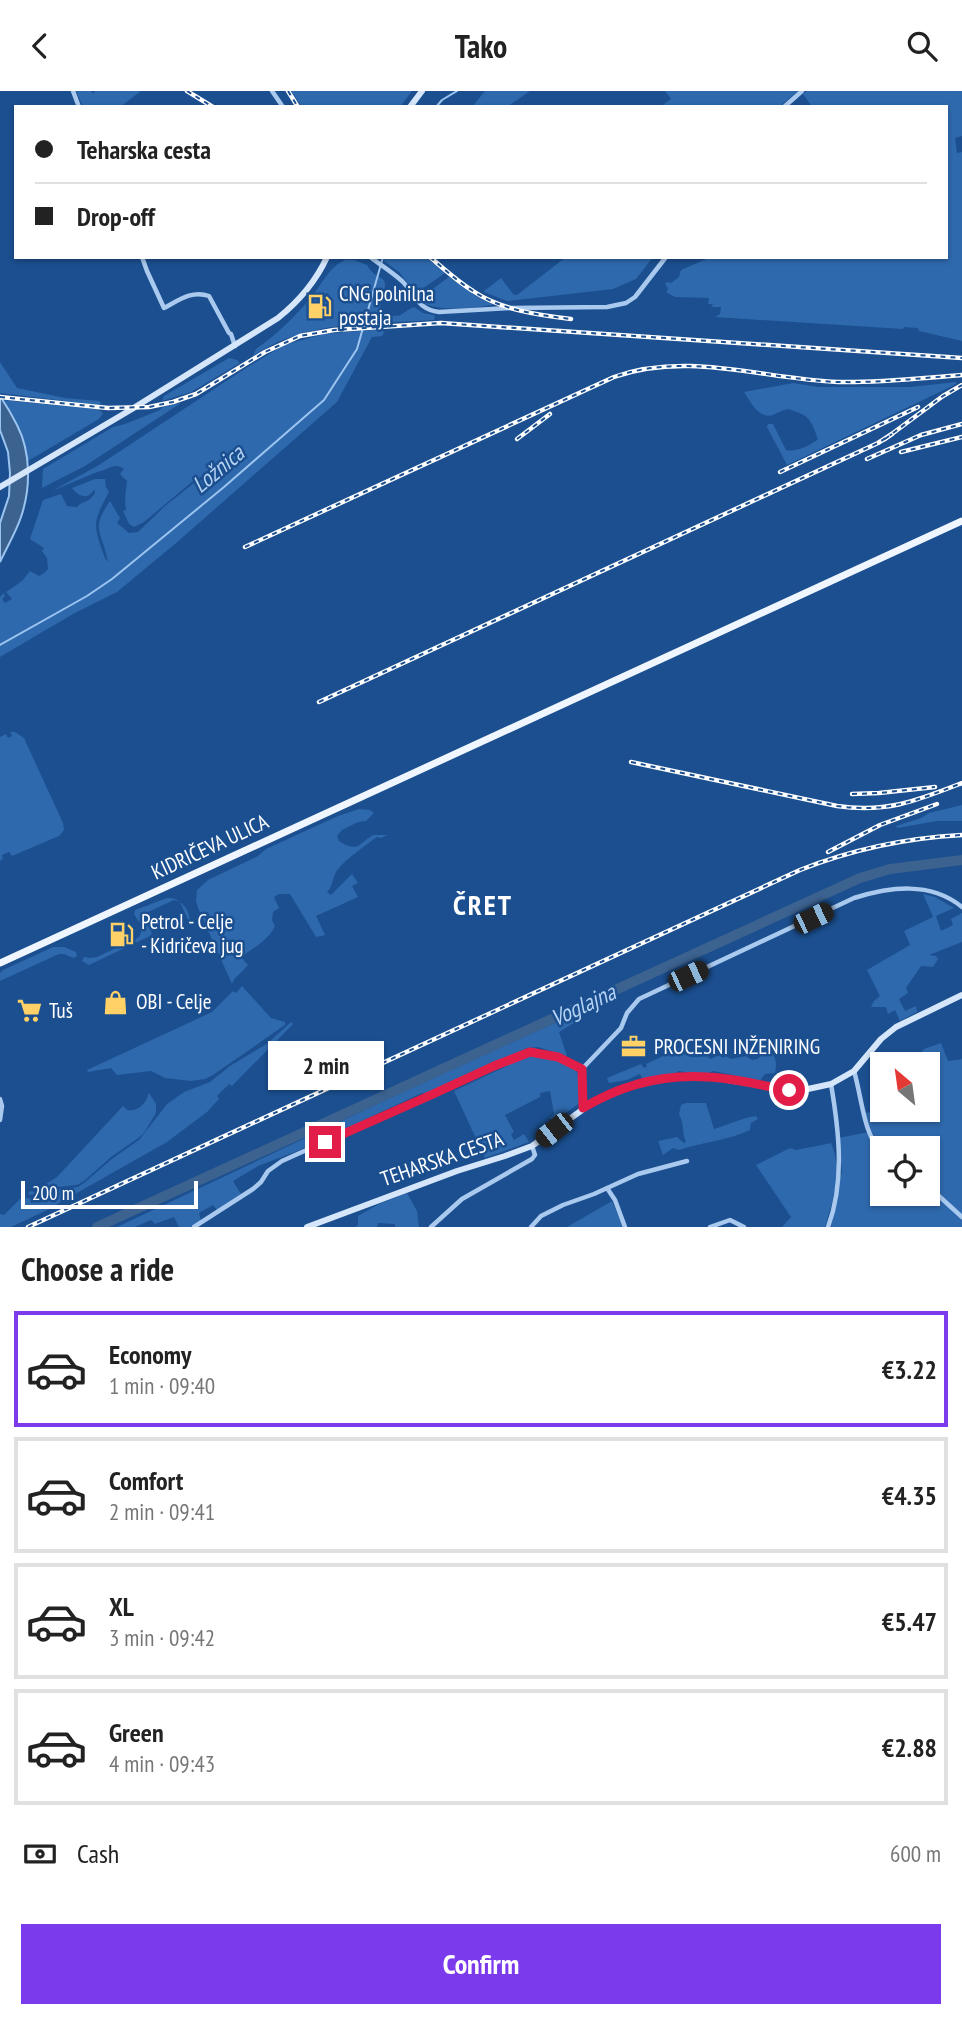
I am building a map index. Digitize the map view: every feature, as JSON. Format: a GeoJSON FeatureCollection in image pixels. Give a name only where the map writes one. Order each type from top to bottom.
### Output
{"type":"FeatureCollection","features":[{"type":"Feature","properties":{"kind":"main road","name":"KIDRIČEVA ULICA"},"geometry":{"type":"LineString","coordinates":[[0,963],[962,521]]}},
{"type":"Feature","properties":{"kind":"street"},"geometry":{"type":"LineString","coordinates":[[786,105],[802,91]]}},
{"type":"Feature","properties":{"kind":"street"},"geometry":{"type":"LineString","coordinates":[[143,259],[164,308],[188,295],[200,293],[209,296],[235,346]]}},
{"type":"Feature","properties":{"kind":"street"},"geometry":{"type":"LineString","coordinates":[[0,487],[248,338],[292,307],[317,276],[326,259]]}},
{"type":"Feature","properties":{"kind":"street"},"geometry":{"type":"LineString","coordinates":[[373,259],[403,282],[420,305],[439,312],[607,307],[626,303],[635,297],[664,259]]}},
{"type":"Feature","properties":{"kind":"street"},"geometry":{"type":"LineString","coordinates":[[583,1108],[582,1069],[621,1028],[627,1013],[639,999],[854,898],[879,890],[914,888],[943,896],[962,907]]}},
{"type":"Feature","properties":{"kind":"street","name":"TEHARSKA CESTA"},"geometry":{"type":"LineString","coordinates":[[307,1227],[532,1146],[583,1108],[627,1087],[677,1077],[710,1077],[789,1090],[831,1084],[854,1072],[881,1039],[896,1027],[962,995]]}},
{"type":"Feature","properties":{"kind":"street"},"geometry":{"type":"LineString","coordinates":[[194,1227],[253,1189],[268,1171],[282,1161],[518,1055],[530,1052],[549,1054],[582,1069]]}},
{"type":"Feature","properties":{"kind":"street"},"geometry":{"type":"LineString","coordinates":[[854,1072],[872,1136]]}},
{"type":"Feature","properties":{"kind":"street"},"geometry":{"type":"LineString","coordinates":[[828,1227],[840,1170],[836,1110],[831,1084]]}},
{"type":"Feature","properties":{"kind":"street"},"geometry":{"type":"LineString","coordinates":[[0,1099],[0,1120]]}},
{"type":"Feature","properties":{"kind":"street"},"geometry":{"type":"LineString","coordinates":[[431,1227],[462,1199],[532,1159],[535,1155],[532,1146]]}},
{"type":"Feature","properties":{"kind":"street"},"geometry":{"type":"LineString","coordinates":[[531,1227],[550,1210],[638,1174],[687,1161]]}},
{"type":"Feature","properties":{"kind":"street"},"geometry":{"type":"LineString","coordinates":[[607,1188],[615,1200],[625,1227]]}},
{"type":"Feature","properties":{"kind":"street"},"geometry":{"type":"LineString","coordinates":[[940,1197],[962,1217]]}},
{"type":"Feature","properties":{"kind":"street"},"geometry":{"type":"LineString","coordinates":[[710,1227],[730,1220],[744,1227]]}},
{"type":"Feature","properties":{"kind":"shaded area"},"geometry":{"type":"Polygon","coordinates":[[[76,91],[91,91],[93,94],[95,91],[141,91],[123,105],[82,105],[76,91]]]}},
{"type":"Feature","properties":{"kind":"shaded area"},"geometry":{"type":"Polygon","coordinates":[[[291,91],[412,91],[402,105],[301,105],[291,91]]]}},
{"type":"Feature","properties":{"kind":"shaded area"},"geometry":{"type":"Polygon","coordinates":[[[485,91],[530,91],[510,105],[474,105],[485,91]]]}},
{"type":"Feature","properties":{"kind":"shaded area"},"geometry":{"type":"Polygon","coordinates":[[[665,91],[798,91],[781,105],[663,105],[671,99],[665,91]]]}},
{"type":"Feature","properties":{"kind":"shaded area"},"geometry":{"type":"Polygon","coordinates":[[[807,91],[962,91],[962,136],[955,138],[957,153],[962,152],[962,341],[919,331],[918,328],[715,317],[720,314],[721,307],[711,307],[713,304],[708,304],[709,298],[675,297],[666,292],[668,289],[665,283],[671,283],[679,277],[681,270],[706,259],[948,259],[948,105],[811,105],[803,94],[807,91]]]}},
{"type":"Feature","properties":{"kind":"shaded area"},"geometry":{"type":"Polygon","coordinates":[[[428,259],[445,273],[414,291],[399,272],[384,261],[428,259]]]}},
{"type":"Feature","properties":{"kind":"shaded area"},"geometry":{"type":"Polygon","coordinates":[[[563,259],[651,259],[636,279],[613,289],[507,301],[484,291],[501,278],[514,295],[563,259]]]}},
{"type":"Feature","properties":{"kind":"shaded area"},"geometry":{"type":"Polygon","coordinates":[[[345,260],[367,265],[383,279],[385,286],[380,306],[386,315],[400,315],[414,307],[423,313],[434,315],[434,320],[317,330],[273,344],[253,356],[256,349],[299,311],[330,271],[345,260]]]}},
{"type":"Feature","properties":{"kind":"shaded area"},"geometry":{"type":"Polygon","coordinates":[[[449,277],[479,298],[495,304],[459,309],[425,304],[423,296],[449,277]]]}},
{"type":"Feature","properties":{"kind":"shaded area"},"geometry":{"type":"Polygon","coordinates":[[[382,329],[382,336],[372,337],[337,402],[175,544],[117,592],[73,614],[0,657],[0,597],[4,593],[2,599],[5,603],[12,599],[6,592],[22,581],[30,571],[39,576],[48,569],[47,558],[42,551],[44,548],[30,539],[43,500],[61,494],[67,506],[77,507],[90,499],[95,490],[85,496],[72,488],[95,479],[105,479],[109,492],[96,524],[98,538],[108,562],[99,526],[110,501],[120,518],[117,523],[129,533],[138,532],[194,483],[214,475],[231,463],[228,461],[193,481],[144,522],[134,527],[129,524],[123,511],[126,510],[127,481],[120,474],[124,469],[120,467],[110,467],[52,491],[99,465],[284,345],[324,334],[382,329]]]}},
{"type":"Feature","properties":{"kind":"shaded area"},"geometry":{"type":"Polygon","coordinates":[[[229,358],[240,363],[191,392],[162,401],[164,396],[229,358]]]}},
{"type":"Feature","properties":{"kind":"shaded area"},"geometry":{"type":"Polygon","coordinates":[[[0,362],[17,388],[102,403],[98,405],[0,393],[0,362]]]}},
{"type":"Feature","properties":{"kind":"shaded area"},"geometry":{"type":"Polygon","coordinates":[[[956,382],[787,465],[767,427],[768,424],[773,424],[786,450],[794,450],[818,439],[811,422],[805,416],[788,409],[773,415],[763,415],[744,392],[793,383],[818,387],[910,387],[956,382]]]}},
{"type":"Feature","properties":{"kind":"shaded area"},"geometry":{"type":"Polygon","coordinates":[[[0,396],[22,436],[27,458],[28,482],[21,517],[0,562],[0,523],[9,496],[10,473],[8,452],[0,430],[0,396]]]}},
{"type":"Feature","properties":{"kind":"shaded area"},"geometry":{"type":"Polygon","coordinates":[[[2,400],[97,409],[103,413],[99,419],[28,461],[18,426],[2,400]]]}},
{"type":"Feature","properties":{"kind":"shaded area"},"geometry":{"type":"Polygon","coordinates":[[[181,403],[85,466],[42,488],[43,469],[113,427],[162,407],[181,403]]]}},
{"type":"Feature","properties":{"kind":"shaded area"},"geometry":{"type":"Polygon","coordinates":[[[10,732],[24,738],[64,830],[59,836],[12,856],[9,852],[2,855],[3,859],[0,861],[0,737],[6,734],[8,738],[12,736],[10,732]]]}},
{"type":"Feature","properties":{"kind":"shaded area"},"geometry":{"type":"Polygon","coordinates":[[[962,805],[962,821],[896,826],[929,813],[962,805]]]}},
{"type":"Feature","properties":{"kind":"shaded area"},"geometry":{"type":"Polygon","coordinates":[[[359,809],[374,813],[366,821],[342,830],[337,836],[339,841],[355,847],[373,835],[387,835],[377,837],[344,863],[336,872],[327,892],[331,895],[352,874],[358,883],[352,886],[358,897],[316,916],[325,935],[316,937],[290,894],[274,897],[279,908],[273,912],[272,920],[275,926],[265,940],[241,957],[248,965],[232,984],[198,908],[197,890],[208,880],[258,856],[266,849],[359,809]]]}},
{"type":"Feature","properties":{"kind":"shaded area"},"geometry":{"type":"Polygon","coordinates":[[[923,894],[935,897],[954,908],[936,916],[941,931],[953,925],[951,919],[962,913],[962,942],[929,955],[938,959],[933,967],[921,966],[906,988],[908,993],[899,999],[905,1011],[916,1006],[917,1012],[900,1021],[895,1010],[888,1014],[886,1007],[871,1007],[880,996],[867,970],[910,945],[904,931],[933,917],[923,894]]]}},
{"type":"Feature","properties":{"kind":"shaded area"},"geometry":{"type":"Polygon","coordinates":[[[172,898],[181,902],[189,914],[190,924],[180,902],[174,900],[144,914],[152,933],[150,936],[89,965],[82,961],[84,957],[97,957],[139,937],[143,928],[134,914],[135,910],[172,898]]]}},
{"type":"Feature","properties":{"kind":"shaded area"},"geometry":{"type":"Polygon","coordinates":[[[53,947],[64,947],[76,952],[77,956],[74,958],[59,954],[0,981],[0,973],[3,970],[53,947]]]}},
{"type":"Feature","properties":{"kind":"shaded area"},"geometry":{"type":"Polygon","coordinates":[[[242,986],[271,1018],[285,1022],[285,1025],[213,1075],[191,1081],[165,1078],[151,1071],[117,1075],[111,1068],[88,1072],[87,1070],[212,1012],[233,991],[236,993],[242,986]]]}},
{"type":"Feature","properties":{"kind":"shaded area"},"geometry":{"type":"Polygon","coordinates":[[[570,1016],[574,1023],[559,1032],[567,1056],[538,1047],[527,1048],[429,1094],[422,1093],[295,1152],[258,1166],[233,1181],[241,1194],[217,1210],[213,1205],[199,1213],[201,1220],[190,1227],[179,1227],[174,1217],[155,1224],[151,1220],[135,1227],[117,1227],[401,1093],[570,1016]]]}},
{"type":"Feature","properties":{"kind":"shaded area"},"geometry":{"type":"Polygon","coordinates":[[[291,1022],[293,1024],[232,1086],[229,1084],[217,1096],[219,1099],[207,1112],[167,1142],[45,1211],[11,1227],[0,1227],[0,1214],[4,1215],[20,1199],[37,1199],[58,1189],[78,1187],[84,1183],[139,1140],[167,1104],[184,1092],[210,1082],[230,1066],[268,1043],[291,1022]]]}},
{"type":"Feature","properties":{"kind":"shaded area"},"geometry":{"type":"Polygon","coordinates":[[[941,1043],[948,1061],[962,1059],[962,1216],[940,1195],[940,1136],[873,1136],[865,1113],[870,1112],[870,1122],[940,1122],[940,1052],[922,1052],[941,1043]]]}},
{"type":"Feature","properties":{"kind":"shaded area"},"geometry":{"type":"Polygon","coordinates":[[[680,1048],[688,1056],[708,1056],[710,1059],[720,1055],[731,1059],[746,1056],[752,1060],[767,1051],[774,1057],[775,1073],[765,1074],[759,1082],[713,1071],[696,1074],[679,1071],[643,1080],[640,1074],[627,1080],[609,1083],[607,1078],[641,1064],[644,1068],[646,1064],[680,1048]]]}},
{"type":"Feature","properties":{"kind":"shaded area"},"geometry":{"type":"Polygon","coordinates":[[[538,1054],[560,1061],[575,1070],[580,1081],[580,1103],[564,1114],[563,1112],[556,1121],[550,1118],[554,1114],[550,1091],[540,1093],[540,1097],[505,1115],[514,1132],[511,1134],[514,1140],[524,1134],[529,1142],[485,1158],[454,1091],[517,1059],[538,1054]]]}},
{"type":"Feature","properties":{"kind":"shaded area"},"geometry":{"type":"Polygon","coordinates":[[[149,1093],[156,1104],[156,1113],[144,1133],[137,1139],[77,1185],[30,1195],[28,1193],[46,1188],[46,1184],[57,1177],[123,1106],[127,1110],[138,1108],[149,1093]]]}},
{"type":"Feature","properties":{"kind":"shaded area"},"geometry":{"type":"Polygon","coordinates":[[[706,1103],[714,1129],[751,1117],[756,1116],[758,1119],[751,1123],[750,1130],[741,1134],[679,1150],[673,1148],[663,1155],[658,1141],[677,1137],[686,1142],[679,1114],[681,1105],[706,1103]]]}},
{"type":"Feature","properties":{"kind":"shaded area"},"geometry":{"type":"Polygon","coordinates":[[[869,1132],[870,1206],[940,1206],[940,1199],[962,1219],[962,1227],[831,1227],[842,1171],[838,1138],[869,1132]]]}},
{"type":"Feature","properties":{"kind":"shaded area"},"geometry":{"type":"Polygon","coordinates":[[[831,1143],[835,1153],[836,1174],[834,1196],[825,1227],[782,1227],[791,1217],[756,1165],[790,1148],[796,1150],[831,1143]]]}},
{"type":"Feature","properties":{"kind":"shaded area"},"geometry":{"type":"Polygon","coordinates":[[[407,1193],[417,1211],[419,1227],[395,1227],[395,1224],[378,1223],[377,1227],[355,1227],[358,1225],[358,1216],[407,1193]]]}},
{"type":"Feature","properties":{"kind":"shaded area"},"geometry":{"type":"Polygon","coordinates":[[[612,1201],[623,1227],[567,1227],[612,1201]]]}},
{"type":"Feature","properties":{"kind":"waterway","name":"Ložnica"},"geometry":{"type":"LineString","coordinates":[[438,105],[457,91]]}},
{"type":"Feature","properties":{"kind":"waterway","name":"Ložnica"},"geometry":{"type":"LineString","coordinates":[[0,645],[112,579],[324,400],[357,349],[382,259]]}},
{"type":"Feature","properties":{"kind":"waterway","name":"Voglajna"},"geometry":{"type":"LineString","coordinates":[[97,1227],[860,878],[890,869],[962,860]]}},
{"type":"Feature","properties":{"kind":"railway"},"geometry":{"type":"LineString","coordinates":[[187,91],[210,105]]}},
{"type":"Feature","properties":{"kind":"railway"},"geometry":{"type":"LineString","coordinates":[[288,91],[297,105]]}},
{"type":"Feature","properties":{"kind":"railway"},"geometry":{"type":"LineString","coordinates":[[432,259],[467,287],[495,303],[571,319]]}},
{"type":"Feature","properties":{"kind":"railway"},"geometry":{"type":"LineString","coordinates":[[0,397],[108,408],[149,407],[196,394],[265,352],[300,336],[334,330],[441,323],[962,358]]}},
{"type":"Feature","properties":{"kind":"railway"},"geometry":{"type":"LineString","coordinates":[[245,547],[614,377],[642,370],[698,366],[838,382],[962,375]]}},
{"type":"Feature","properties":{"kind":"railway"},"geometry":{"type":"LineString","coordinates":[[885,439],[962,385]]}},
{"type":"Feature","properties":{"kind":"railway"},"geometry":{"type":"LineString","coordinates":[[780,472],[918,407]]}},
{"type":"Feature","properties":{"kind":"railway"},"geometry":{"type":"LineString","coordinates":[[517,439],[550,414]]}},
{"type":"Feature","properties":{"kind":"railway"},"geometry":{"type":"LineString","coordinates":[[867,459],[921,435],[962,424]]}},
{"type":"Feature","properties":{"kind":"railway"},"geometry":{"type":"LineString","coordinates":[[319,702],[878,443],[892,434]]}},
{"type":"Feature","properties":{"kind":"railway"},"geometry":{"type":"LineString","coordinates":[[901,452],[962,437]]}},
{"type":"Feature","properties":{"kind":"railway"},"geometry":{"type":"LineString","coordinates":[[631,762],[855,808],[901,804],[962,783]]}},
{"type":"Feature","properties":{"kind":"railway"},"geometry":{"type":"LineString","coordinates":[[852,794],[935,787]]}},
{"type":"Feature","properties":{"kind":"railway"},"geometry":{"type":"LineString","coordinates":[[828,852],[880,825],[937,804]]}},
{"type":"Feature","properties":{"kind":"railway"},"geometry":{"type":"LineString","coordinates":[[28,1227],[800,870],[880,846],[962,835]]}},
{"type":"Feature","properties":{"kind":"place","name":"CNG polnilna postaja"},"geometry":{"type":"Point","coordinates":[319,306]}},
{"type":"Feature","properties":{"kind":"place","name":"Petrol - Celje - Kidričeva jug"},"geometry":{"type":"Point","coordinates":[121,934]}},
{"type":"Feature","properties":{"kind":"place","name":"OBI - Celje"},"geometry":{"type":"Point","coordinates":[116,1002]}},
{"type":"Feature","properties":{"kind":"place","name":"Tuš"},"geometry":{"type":"Point","coordinates":[29,1011]}},
{"type":"Feature","properties":{"kind":"place","name":"PROCESNI INŽENIRING"},"geometry":{"type":"Point","coordinates":[634,1047]}},
{"type":"Feature","properties":{"kind":"district","name":"ČRET"},"geometry":{"type":"Point","coordinates":[483,905]}},
{"type":"Feature","properties":{"kind":"route"},"geometry":{"type":"LineString","coordinates":[[325,1142],[530,1052],[549,1054],[582,1069],[583,1108],[596,1100],[638,1084],[677,1077],[710,1077],[789,1090]]}}]}
